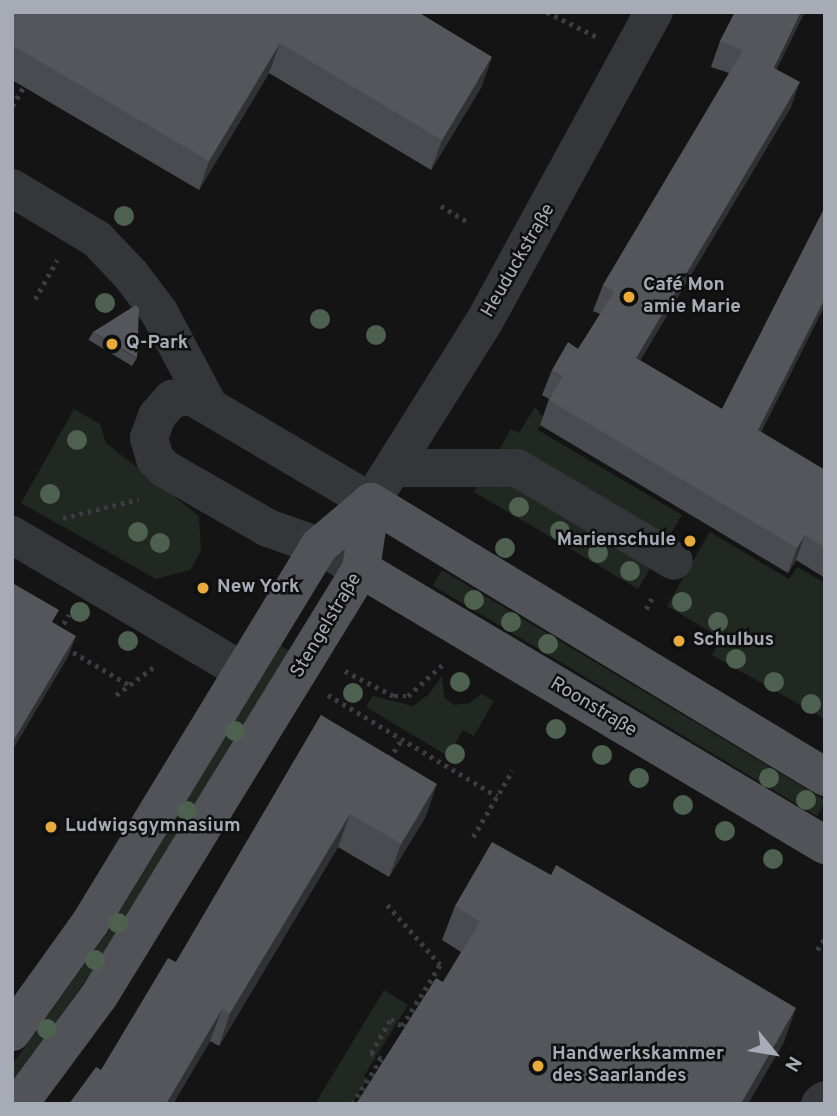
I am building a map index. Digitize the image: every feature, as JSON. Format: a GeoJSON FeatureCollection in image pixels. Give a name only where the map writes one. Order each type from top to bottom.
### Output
{"type":"FeatureCollection","features":[{"type":"Feature","properties":{"kind":"main road"},"geometry":{"type":"LineString","coordinates":[[12,1032],[90,923],[319,546],[371,502],[825,777]]}},
{"type":"Feature","properties":{"kind":"main road","name":"Stengelstraße"},"geometry":{"type":"LineString","coordinates":[[19,1104],[99,996],[361,569],[371,502]]}},
{"type":"Feature","properties":{"kind":"main road","name":"Roonstraße"},"geometry":{"type":"LineString","coordinates":[[361,569],[825,845]]}},
{"type":"Feature","properties":{"kind":"street","name":"Heuduckstraße"},"geometry":{"type":"LineString","coordinates":[[371,502],[397,468],[507,283],[654,12]]}},
{"type":"Feature","properties":{"kind":"street"},"geometry":{"type":"LineString","coordinates":[[12,188],[97,239],[131,275],[159,312],[208,404]]}},
{"type":"Feature","properties":{"kind":"street"},"geometry":{"type":"LineString","coordinates":[[361,569],[319,546],[268,528],[178,477],[155,459],[149,438],[157,416],[172,399],[191,396],[371,502]]}},
{"type":"Feature","properties":{"kind":"street"},"geometry":{"type":"LineString","coordinates":[[397,468],[517,468],[674,561]]}},
{"type":"Feature","properties":{"kind":"street"},"geometry":{"type":"LineString","coordinates":[[12,535],[243,671]]}},
{"type":"Feature","properties":{"kind":"street"},"geometry":{"type":"LineString","coordinates":[[820,1104],[825,1100]]}},
{"type":"Feature","properties":{"kind":"path"},"geometry":{"type":"LineString","coordinates":[[547,12],[632,55]]}},
{"type":"Feature","properties":{"kind":"path"},"geometry":{"type":"LineString","coordinates":[[12,106],[24,86]]}},
{"type":"Feature","properties":{"kind":"path"},"geometry":{"type":"LineString","coordinates":[[441,206],[468,222]]}},
{"type":"Feature","properties":{"kind":"path"},"geometry":{"type":"LineString","coordinates":[[54,520],[153,495],[178,477]]}},
{"type":"Feature","properties":{"kind":"path"},"geometry":{"type":"LineString","coordinates":[[90,580],[53,640],[129,685]]}},
{"type":"Feature","properties":{"kind":"path"},"geometry":{"type":"LineString","coordinates":[[340,668],[376,689],[408,696],[449,657]]}},
{"type":"Feature","properties":{"kind":"path"},"geometry":{"type":"LineString","coordinates":[[116,695],[166,658]]}},
{"type":"Feature","properties":{"kind":"path"},"geometry":{"type":"LineString","coordinates":[[324,693],[497,796]]}},
{"type":"Feature","properties":{"kind":"path"},"geometry":{"type":"LineString","coordinates":[[387,762],[402,739]]}},
{"type":"Feature","properties":{"kind":"path"},"geometry":{"type":"LineString","coordinates":[[473,836],[512,771]]}},
{"type":"Feature","properties":{"kind":"path"},"geometry":{"type":"LineString","coordinates":[[352,1104],[382,1059],[371,1053],[391,1019],[402,1026],[440,965],[387,905]]}},
{"type":"Feature","properties":{"kind":"path"},"geometry":{"type":"LineString","coordinates":[[817,950],[825,938]]}},
{"type":"Feature","properties":{"kind":"shaded area"},"geometry":{"type":"Polygon","coordinates":[[[535,407],[544,418],[538,430],[682,515],[638,589],[474,492],[511,429],[519,433],[535,407]]]}},
{"type":"Feature","properties":{"kind":"shaded area"},"geometry":{"type":"Polygon","coordinates":[[[74,409],[100,424],[106,443],[199,516],[201,551],[190,570],[156,579],[21,503],[74,409]]]}},
{"type":"Feature","properties":{"kind":"shaded area"},"geometry":{"type":"Polygon","coordinates":[[[710,532],[789,579],[797,567],[825,583],[825,719],[712,655],[721,638],[667,606],[710,532]]]}},
{"type":"Feature","properties":{"kind":"shaded area"},"geometry":{"type":"Polygon","coordinates":[[[442,570],[825,800],[817,816],[433,585],[442,570]]]}},
{"type":"Feature","properties":{"kind":"shaded area"},"geometry":{"type":"Polygon","coordinates":[[[280,645],[291,652],[115,939],[12,1084],[12,1065],[106,934],[280,645]]]}},
{"type":"Feature","properties":{"kind":"shaded area"},"geometry":{"type":"Polygon","coordinates":[[[442,676],[444,697],[454,705],[470,703],[481,694],[494,701],[474,736],[463,730],[454,746],[464,752],[458,762],[366,707],[373,696],[413,706],[429,694],[442,676]]]}},
{"type":"Feature","properties":{"kind":"shaded area"},"geometry":{"type":"Polygon","coordinates":[[[384,990],[408,1005],[364,1076],[368,1079],[352,1104],[315,1104],[384,990]]]}},
{"type":"Feature","properties":{"kind":"building"},"geometry":{"type":"Polygon","coordinates":[[[12,12],[418,12],[492,57],[442,140],[280,43],[209,161],[12,45],[12,12]]]}},
{"type":"Feature","properties":{"kind":"building"},"geometry":{"type":"Polygon","coordinates":[[[735,12],[801,12],[774,68],[800,82],[636,358],[722,409],[825,207],[825,298],[758,430],[825,470],[825,547],[805,535],[797,548],[549,400],[563,376],[552,370],[568,342],[578,349],[614,292],[603,285],[743,50],[720,41],[735,12]]]}},
{"type":"Feature","properties":{"kind":"building"},"geometry":{"type":"Polygon","coordinates":[[[136,305],[139,309],[137,358],[93,332],[136,305]]]}},
{"type":"Feature","properties":{"kind":"building"},"geometry":{"type":"Polygon","coordinates":[[[14,584],[59,610],[52,622],[76,636],[12,743],[12,587],[14,584]]]}},
{"type":"Feature","properties":{"kind":"building"},"geometry":{"type":"Polygon","coordinates":[[[321,715],[437,784],[401,844],[350,814],[230,1013],[222,1009],[166,1104],[69,1104],[96,1067],[101,1070],[168,958],[176,962],[321,715]]]}},
{"type":"Feature","properties":{"kind":"building"},"geometry":{"type":"Polygon","coordinates":[[[492,842],[551,875],[556,865],[796,1008],[741,1104],[356,1104],[436,978],[443,982],[480,922],[455,906],[492,842]]]}},
{"type":"Feature","properties":{"kind":"place","name":"Café Mon amie Marie"},"geometry":{"type":"Point","coordinates":[629,297]}},
{"type":"Feature","properties":{"kind":"place","name":"Q-Park"},"geometry":{"type":"Point","coordinates":[112,344]}},
{"type":"Feature","properties":{"kind":"place","name":"Marienschule"},"geometry":{"type":"Point","coordinates":[690,541]}},
{"type":"Feature","properties":{"kind":"place","name":"New York"},"geometry":{"type":"Point","coordinates":[203,588]}},
{"type":"Feature","properties":{"kind":"place","name":"Schulbus"},"geometry":{"type":"Point","coordinates":[679,641]}},
{"type":"Feature","properties":{"kind":"place","name":"Ludwigsgymnasium"},"geometry":{"type":"Point","coordinates":[51,827]}},
{"type":"Feature","properties":{"kind":"place","name":"Handwerkskammer des Saarlandes"},"geometry":{"type":"Point","coordinates":[538,1066]}}]}
